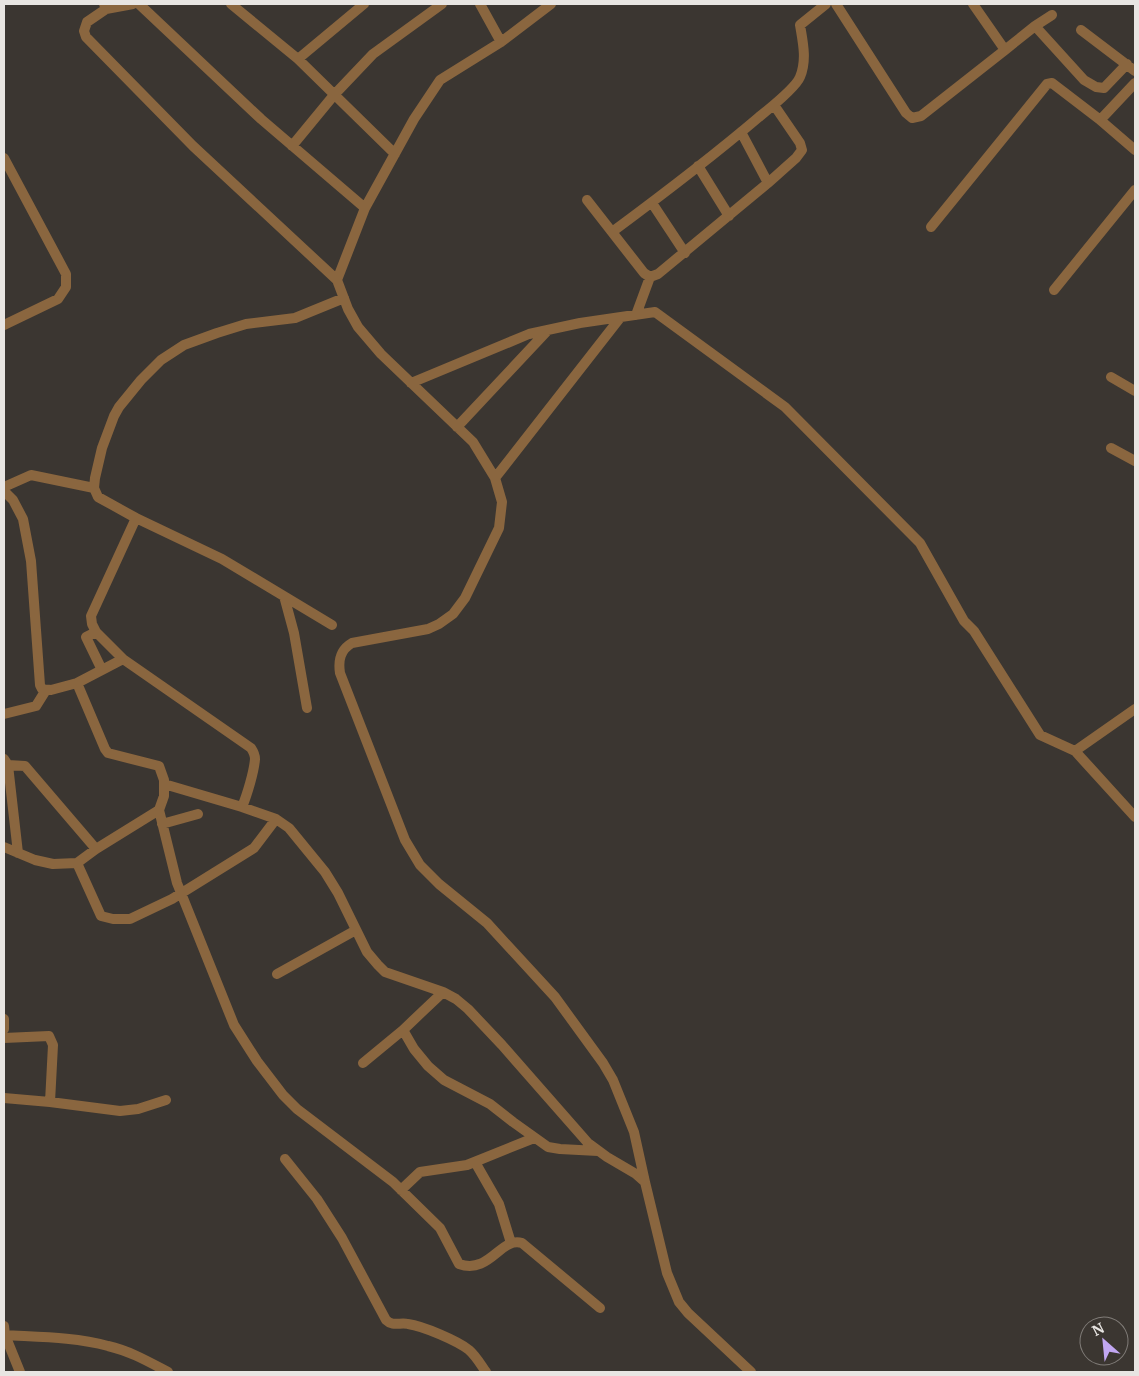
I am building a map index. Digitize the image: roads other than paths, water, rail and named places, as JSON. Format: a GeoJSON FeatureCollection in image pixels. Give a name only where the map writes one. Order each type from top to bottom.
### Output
{"type":"FeatureCollection","features":[{"type":"Feature","properties":{"kind":"street"},"geometry":{"type":"LineString","coordinates":[[133,4],[105,6],[87,22],[84,31],[86,37],[193,146],[337,280],[348,309],[358,327],[381,354],[473,442],[495,478],[502,502],[499,528],[465,598],[453,614],[428,629],[352,643],[346,647],[339,658],[340,673],[404,840],[411,853],[439,884],[488,923],[555,997],[603,1063],[613,1080],[634,1132],[667,1272],[679,1302],[688,1313],[751,1372]]}},
{"type":"Feature","properties":{"kind":"street"},"geometry":{"type":"LineString","coordinates":[[139,4],[261,119],[365,208]]}},
{"type":"Feature","properties":{"kind":"street"},"geometry":{"type":"LineString","coordinates":[[231,4],[298,60],[395,154]]}},
{"type":"Feature","properties":{"kind":"street"},"geometry":{"type":"LineString","coordinates":[[298,60],[364,4]]}},
{"type":"Feature","properties":{"kind":"street"},"geometry":{"type":"LineString","coordinates":[[292,146],[334,94],[373,54],[442,4]]}},
{"type":"Feature","properties":{"kind":"street"},"geometry":{"type":"LineString","coordinates":[[480,4],[501,42]]}},
{"type":"Feature","properties":{"kind":"street"},"geometry":{"type":"LineString","coordinates":[[337,280],[365,208],[414,119],[440,80],[501,42],[551,4]]}},
{"type":"Feature","properties":{"kind":"street"},"geometry":{"type":"LineString","coordinates":[[612,232],[652,203],[741,132],[774,105],[799,80],[804,67],[800,25],[826,4]]}},
{"type":"Feature","properties":{"kind":"street"},"geometry":{"type":"LineString","coordinates":[[836,4],[906,113],[912,118],[921,116],[1035,26],[1052,15]]}},
{"type":"Feature","properties":{"kind":"street"},"geometry":{"type":"LineString","coordinates":[[973,4],[1005,50]]}},
{"type":"Feature","properties":{"kind":"street"},"geometry":{"type":"LineString","coordinates":[[1035,26],[1084,80],[1096,87],[1104,88],[1131,68],[1081,30]]}},
{"type":"Feature","properties":{"kind":"street"},"geometry":{"type":"LineString","coordinates":[[931,227],[1047,84],[1052,83],[1099,119],[1135,150]]}},
{"type":"Feature","properties":{"kind":"street"},"geometry":{"type":"LineString","coordinates":[[1099,119],[1135,83]]}},
{"type":"Feature","properties":{"kind":"street"},"geometry":{"type":"LineString","coordinates":[[636,315],[650,277],[658,274],[685,253],[768,183],[796,158],[802,150],[800,143],[774,105]]}},
{"type":"Feature","properties":{"kind":"street"},"geometry":{"type":"LineString","coordinates":[[741,132],[768,183]]}},
{"type":"Feature","properties":{"kind":"street"},"geometry":{"type":"LineString","coordinates":[[4,158],[66,274],[66,287],[58,299],[4,325]]}},
{"type":"Feature","properties":{"kind":"street"},"geometry":{"type":"LineString","coordinates":[[698,166],[729,216]]}},
{"type":"Feature","properties":{"kind":"street"},"geometry":{"type":"LineString","coordinates":[[1054,290],[1135,190]]}},
{"type":"Feature","properties":{"kind":"street"},"geometry":{"type":"LineString","coordinates":[[587,200],[644,273],[650,277]]}},
{"type":"Feature","properties":{"kind":"street"},"geometry":{"type":"LineString","coordinates":[[652,203],[685,253]]}},
{"type":"Feature","properties":{"kind":"street"},"geometry":{"type":"LineString","coordinates":[[332,625],[222,558],[136,518],[98,497],[94,488],[102,448],[114,416],[119,407],[161,360],[184,345],[217,333],[246,324],[295,318],[344,298]]}},
{"type":"Feature","properties":{"kind":"street"},"geometry":{"type":"LineString","coordinates":[[411,383],[529,334],[580,323],[655,312],[785,407],[920,543],[964,621],[974,631],[1040,735],[1075,752],[1135,817]]}},
{"type":"Feature","properties":{"kind":"street"},"geometry":{"type":"LineString","coordinates":[[495,478],[620,318]]}},
{"type":"Feature","properties":{"kind":"street"},"geometry":{"type":"LineString","coordinates":[[457,427],[548,330]]}},
{"type":"Feature","properties":{"kind":"street"},"geometry":{"type":"LineString","coordinates":[[1110,378],[1135,391]]}},
{"type":"Feature","properties":{"kind":"street"},"geometry":{"type":"LineString","coordinates":[[1111,448],[1135,461]]}},
{"type":"Feature","properties":{"kind":"street"},"geometry":{"type":"LineString","coordinates":[[4,486],[31,475],[94,488]]}},
{"type":"Feature","properties":{"kind":"street"},"geometry":{"type":"LineString","coordinates":[[4,491],[13,500],[23,519],[32,561],[39,680],[42,689],[50,690],[77,683],[123,659]]}},
{"type":"Feature","properties":{"kind":"street"},"geometry":{"type":"LineString","coordinates":[[136,518],[91,616],[92,624],[96,632],[123,659],[250,748],[254,753],[255,759],[242,807]]}},
{"type":"Feature","properties":{"kind":"street"},"geometry":{"type":"LineString","coordinates":[[284,596],[294,633],[307,708]]}},
{"type":"Feature","properties":{"kind":"street"},"geometry":{"type":"LineString","coordinates":[[96,632],[86,637],[102,670]]}},
{"type":"Feature","properties":{"kind":"street"},"geometry":{"type":"LineString","coordinates":[[77,683],[108,753],[159,766],[164,784],[164,796],[159,810],[177,883],[234,1024],[257,1061],[283,1095],[297,1109],[393,1182],[440,1228],[460,1264],[470,1267],[482,1264],[511,1243],[522,1243],[600,1308]]}},
{"type":"Feature","properties":{"kind":"street"},"geometry":{"type":"LineString","coordinates":[[4,714],[36,706],[46,690]]}},
{"type":"Feature","properties":{"kind":"street"},"geometry":{"type":"LineString","coordinates":[[1075,752],[1135,709]]}},
{"type":"Feature","properties":{"kind":"street"},"geometry":{"type":"LineString","coordinates":[[18,853],[6,762],[25,766],[96,849]]}},
{"type":"Feature","properties":{"kind":"street"},"geometry":{"type":"LineString","coordinates":[[164,784],[242,807],[276,819],[289,828],[325,872],[338,893],[367,952],[385,972],[443,992],[456,999],[502,1045],[588,1142],[645,1182]]}},
{"type":"Feature","properties":{"kind":"street"},"geometry":{"type":"LineString","coordinates":[[4,847],[35,860],[54,864],[77,863],[159,810]]}},
{"type":"Feature","properties":{"kind":"street"},"geometry":{"type":"LineString","coordinates":[[162,824],[198,814]]}},
{"type":"Feature","properties":{"kind":"street"},"geometry":{"type":"LineString","coordinates":[[77,863],[101,916],[113,919],[130,919],[181,893],[254,848],[276,819]]}},
{"type":"Feature","properties":{"kind":"street"},"geometry":{"type":"LineString","coordinates":[[277,974],[356,930]]}},
{"type":"Feature","properties":{"kind":"street"},"geometry":{"type":"LineString","coordinates":[[363,1063],[403,1030],[443,992]]}},
{"type":"Feature","properties":{"kind":"street"},"geometry":{"type":"LineString","coordinates":[[4,1018],[4,1029]]}},
{"type":"Feature","properties":{"kind":"street"},"geometry":{"type":"LineString","coordinates":[[403,1030],[414,1049],[428,1066],[444,1080],[490,1104],[548,1147],[598,1150]]}},
{"type":"Feature","properties":{"kind":"street"},"geometry":{"type":"LineString","coordinates":[[4,1038],[49,1036],[53,1046],[50,1102]]}},
{"type":"Feature","properties":{"kind":"street"},"geometry":{"type":"LineString","coordinates":[[4,1098],[120,1111],[138,1109],[166,1100]]}},
{"type":"Feature","properties":{"kind":"street"},"geometry":{"type":"LineString","coordinates":[[401,1190],[420,1172],[467,1166],[534,1138]]}},
{"type":"Feature","properties":{"kind":"street"},"geometry":{"type":"LineString","coordinates":[[284,1158],[317,1199],[342,1238],[386,1320],[389,1323],[395,1324],[408,1323],[449,1338],[472,1352],[486,1372]]}},
{"type":"Feature","properties":{"kind":"street"},"geometry":{"type":"LineString","coordinates":[[474,1162],[499,1204],[511,1243]]}},
{"type":"Feature","properties":{"kind":"street"},"geometry":{"type":"LineString","coordinates":[[20,1372],[7,1348],[4,1330],[108,1346],[140,1357],[168,1372]]}}]}
